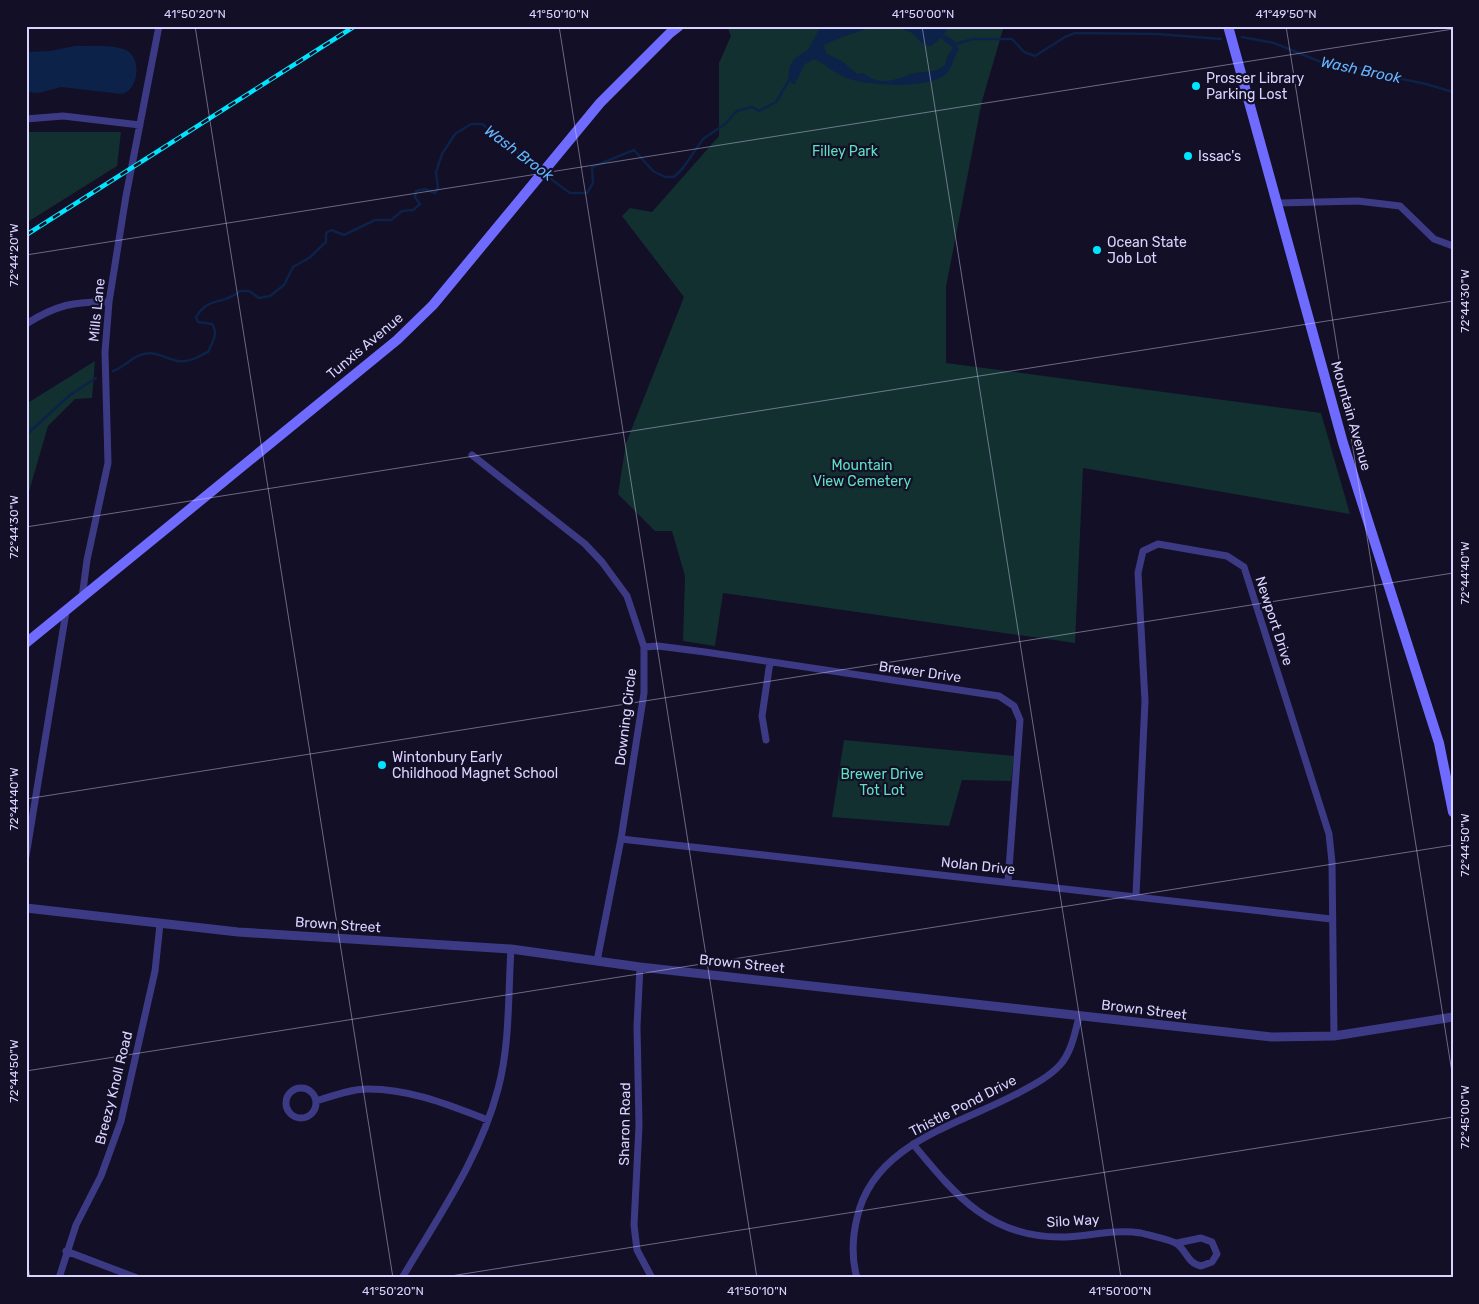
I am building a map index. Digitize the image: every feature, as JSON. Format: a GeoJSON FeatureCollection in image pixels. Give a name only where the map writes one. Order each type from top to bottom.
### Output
{"type":"FeatureCollection","features":[{"type":"Feature","properties":{"kind":"main road","name":"Tunxis Avenue"},"geometry":{"type":"LineString","coordinates":[[26,644],[397,340],[433,305],[600,103],[670,33],[680,26]]}},
{"type":"Feature","properties":{"kind":"main road","name":"Mountain Avenue"},"geometry":{"type":"LineString","coordinates":[[1228,26],[1279,203],[1343,443],[1439,743],[1453,812]]}},
{"type":"Feature","properties":{"kind":"street","name":"Mills Lane"},"geometry":{"type":"LineString","coordinates":[[82,598],[87,560],[108,463],[105,352],[109,302],[159,26]]}},
{"type":"Feature","properties":{"kind":"street"},"geometry":{"type":"LineString","coordinates":[[26,119],[63,116],[140,125]]}},
{"type":"Feature","properties":{"kind":"street"},"geometry":{"type":"LineString","coordinates":[[1279,203],[1358,201],[1400,206],[1434,239],[1453,246]]}},
{"type":"Feature","properties":{"kind":"street"},"geometry":{"type":"LineString","coordinates":[[26,324],[61,305],[81,301],[109,302]]}},
{"type":"Feature","properties":{"kind":"street","name":"Downing Circle"},"geometry":{"type":"LineString","coordinates":[[472,455],[585,544],[602,562],[627,596],[644,647],[644,693],[621,839],[597,961]]}},
{"type":"Feature","properties":{"kind":"street","name":"Newport Drive"},"geometry":{"type":"LineString","coordinates":[[1136,896],[1145,701],[1138,573],[1144,551],[1158,544],[1227,556],[1244,567],[1329,834],[1332,862],[1334,1036]]}},
{"type":"Feature","properties":{"kind":"street"},"geometry":{"type":"LineString","coordinates":[[26,856],[66,612]]}},
{"type":"Feature","properties":{"kind":"street","name":"Brewer Drive"},"geometry":{"type":"LineString","coordinates":[[644,647],[658,646],[999,696],[1014,706],[1020,720],[1008,882]]}},
{"type":"Feature","properties":{"kind":"street"},"geometry":{"type":"LineString","coordinates":[[766,740],[762,716],[770,662]]}},
{"type":"Feature","properties":{"kind":"street","name":"Nolan Drive"},"geometry":{"type":"LineString","coordinates":[[621,839],[1332,919]]}},
{"type":"Feature","properties":{"kind":"street","name":"Brown Street"},"geometry":{"type":"LineString","coordinates":[[26,908],[238,932],[512,950],[640,967],[1272,1037],[1334,1036],[1453,1017]]}},
{"type":"Feature","properties":{"kind":"street","name":"Breezy Knoll Road"},"geometry":{"type":"LineString","coordinates":[[59,1278],[66,1251],[76,1225],[101,1176],[121,1121],[155,971],[160,924]]}},
{"type":"Feature","properties":{"kind":"street"},"geometry":{"type":"LineString","coordinates":[[402,1278],[468,1167],[488,1120],[498,1088],[503,1061],[512,950]]}},
{"type":"Feature","properties":{"kind":"street","name":"Sharon Road"},"geometry":{"type":"LineString","coordinates":[[640,967],[637,1026],[639,1126],[634,1225],[637,1250],[652,1278]]}},
{"type":"Feature","properties":{"kind":"street","name":"Thistle Pond Drive"},"geometry":{"type":"LineString","coordinates":[[857,1278],[853,1262],[852,1243],[863,1198],[878,1175],[914,1144],[932,1133],[1011,1097],[1049,1075],[1060,1065],[1067,1054],[1080,1017]]}},
{"type":"Feature","properties":{"kind":"street"},"geometry":{"type":"LineString","coordinates":[[299,1088],[308,1090],[316,1101],[313,1112],[302,1118],[292,1114],[286,1104],[291,1092],[299,1088]]}},
{"type":"Feature","properties":{"kind":"street"},"geometry":{"type":"LineString","coordinates":[[316,1101],[367,1089],[386,1090],[422,1096],[488,1120]]}},
{"type":"Feature","properties":{"kind":"street","name":"Silo Way"},"geometry":{"type":"LineString","coordinates":[[914,1144],[964,1201],[992,1221],[1013,1229],[1039,1236],[1111,1232],[1140,1233],[1177,1243],[1201,1238],[1212,1242],[1217,1254],[1208,1265],[1196,1265],[1190,1262],[1177,1243]]}},
{"type":"Feature","properties":{"kind":"street"},"geometry":{"type":"LineString","coordinates":[[66,1251],[137,1278]]}},
{"type":"Feature","properties":{"kind":"green space","name":"Mountain View Cemetery"},"geometry":{"type":"Polygon","coordinates":[[[727,26],[1004,26],[982,101],[946,287],[946,363],[1321,413],[1350,514],[1083,468],[1075,643],[723,593],[715,646],[683,641],[685,576],[672,531],[655,531],[618,494],[626,443],[684,297],[622,216],[630,208],[652,212],[719,136],[719,63],[731,36],[727,26]]]}},
{"type":"Feature","properties":{"kind":"green space"},"geometry":{"type":"Polygon","coordinates":[[[26,132],[121,132],[117,166],[26,223],[26,132]]]}},
{"type":"Feature","properties":{"kind":"green space"},"geometry":{"type":"Polygon","coordinates":[[[95,361],[92,398],[75,399],[48,426],[26,502],[26,404],[95,361]]]}},
{"type":"Feature","properties":{"kind":"green space","name":"Brewer Drive Tot Lot"},"geometry":{"type":"Polygon","coordinates":[[[844,740],[1014,756],[1011,781],[962,780],[949,826],[832,817],[844,740]]]}},
{"type":"Feature","properties":{"kind":"water"},"geometry":{"type":"Polygon","coordinates":[[[821,26],[876,26],[839,38],[824,46],[826,53],[842,61],[857,74],[863,73],[875,80],[887,81],[940,68],[945,65],[947,57],[953,48],[941,38],[931,46],[924,45],[912,33],[895,26],[948,26],[944,34],[953,40],[959,50],[946,74],[925,82],[896,85],[866,83],[844,77],[814,59],[805,64],[795,84],[792,84],[788,77],[790,66],[795,58],[808,50],[821,26]]]}},
{"type":"Feature","properties":{"kind":"water"},"geometry":{"type":"Polygon","coordinates":[[[75,46],[107,46],[126,50],[135,60],[135,81],[127,92],[121,94],[61,87],[39,93],[26,92],[26,52],[50,51],[75,46]]]}},
{"type":"Feature","properties":{"kind":"waterway","name":"Wash Brook"},"geometry":{"type":"LineString","coordinates":[[956,44],[973,39],[1012,39],[1024,52],[1035,56],[1065,37],[1075,33],[1158,34],[1221,39]]}},
{"type":"Feature","properties":{"kind":"waterway","name":"Wash Brook"},"geometry":{"type":"LineString","coordinates":[[1242,37],[1274,43],[1321,62],[1350,65],[1378,74],[1453,92]]}},
{"type":"Feature","properties":{"kind":"waterway","name":"Wash Brook"},"geometry":{"type":"LineString","coordinates":[[544,174],[570,193],[587,193],[593,183],[592,167],[634,150],[653,171],[665,177],[674,177],[683,168],[703,139],[725,124],[737,111],[752,107],[759,111],[776,102],[791,77]]}},
{"type":"Feature","properties":{"kind":"waterway","name":"Wash Brook"},"geometry":{"type":"LineString","coordinates":[[113,371],[144,354],[149,353],[174,360],[186,361],[208,352],[215,331],[212,324],[198,322],[196,317],[201,310],[212,303],[234,296],[240,291],[249,291],[259,298],[270,296],[284,285],[293,267],[309,258],[326,242],[326,233],[331,230],[344,235],[375,220],[391,220],[402,211],[413,210],[420,204],[415,197],[416,191],[425,189],[435,193],[438,188],[436,172],[442,154],[455,134],[471,124],[482,124],[540,170]]}},
{"type":"Feature","properties":{"kind":"waterway","name":"Wash Brook"},"geometry":{"type":"LineString","coordinates":[[26,435],[70,395],[96,378]]}},
{"type":"Feature","properties":{"kind":"railway"},"geometry":{"type":"LineString","coordinates":[[26,235],[355,26]]}},
{"type":"Feature","properties":{"kind":"place","name":"Prosser Library Parking Lost"},"geometry":{"type":"Point","coordinates":[1196,86]}},
{"type":"Feature","properties":{"kind":"place","name":"Issac's"},"geometry":{"type":"Point","coordinates":[1188,156]}},
{"type":"Feature","properties":{"kind":"place","name":"Ocean State Job Lot"},"geometry":{"type":"Point","coordinates":[1097,250]}},
{"type":"Feature","properties":{"kind":"place","name":"Wintonbury Early Childhood Magnet School"},"geometry":{"type":"Point","coordinates":[382,765]}},
{"type":"Feature","properties":{"kind":"park label","name":"Filley Park"},"geometry":{"type":"Point","coordinates":[845,151]}}]}
